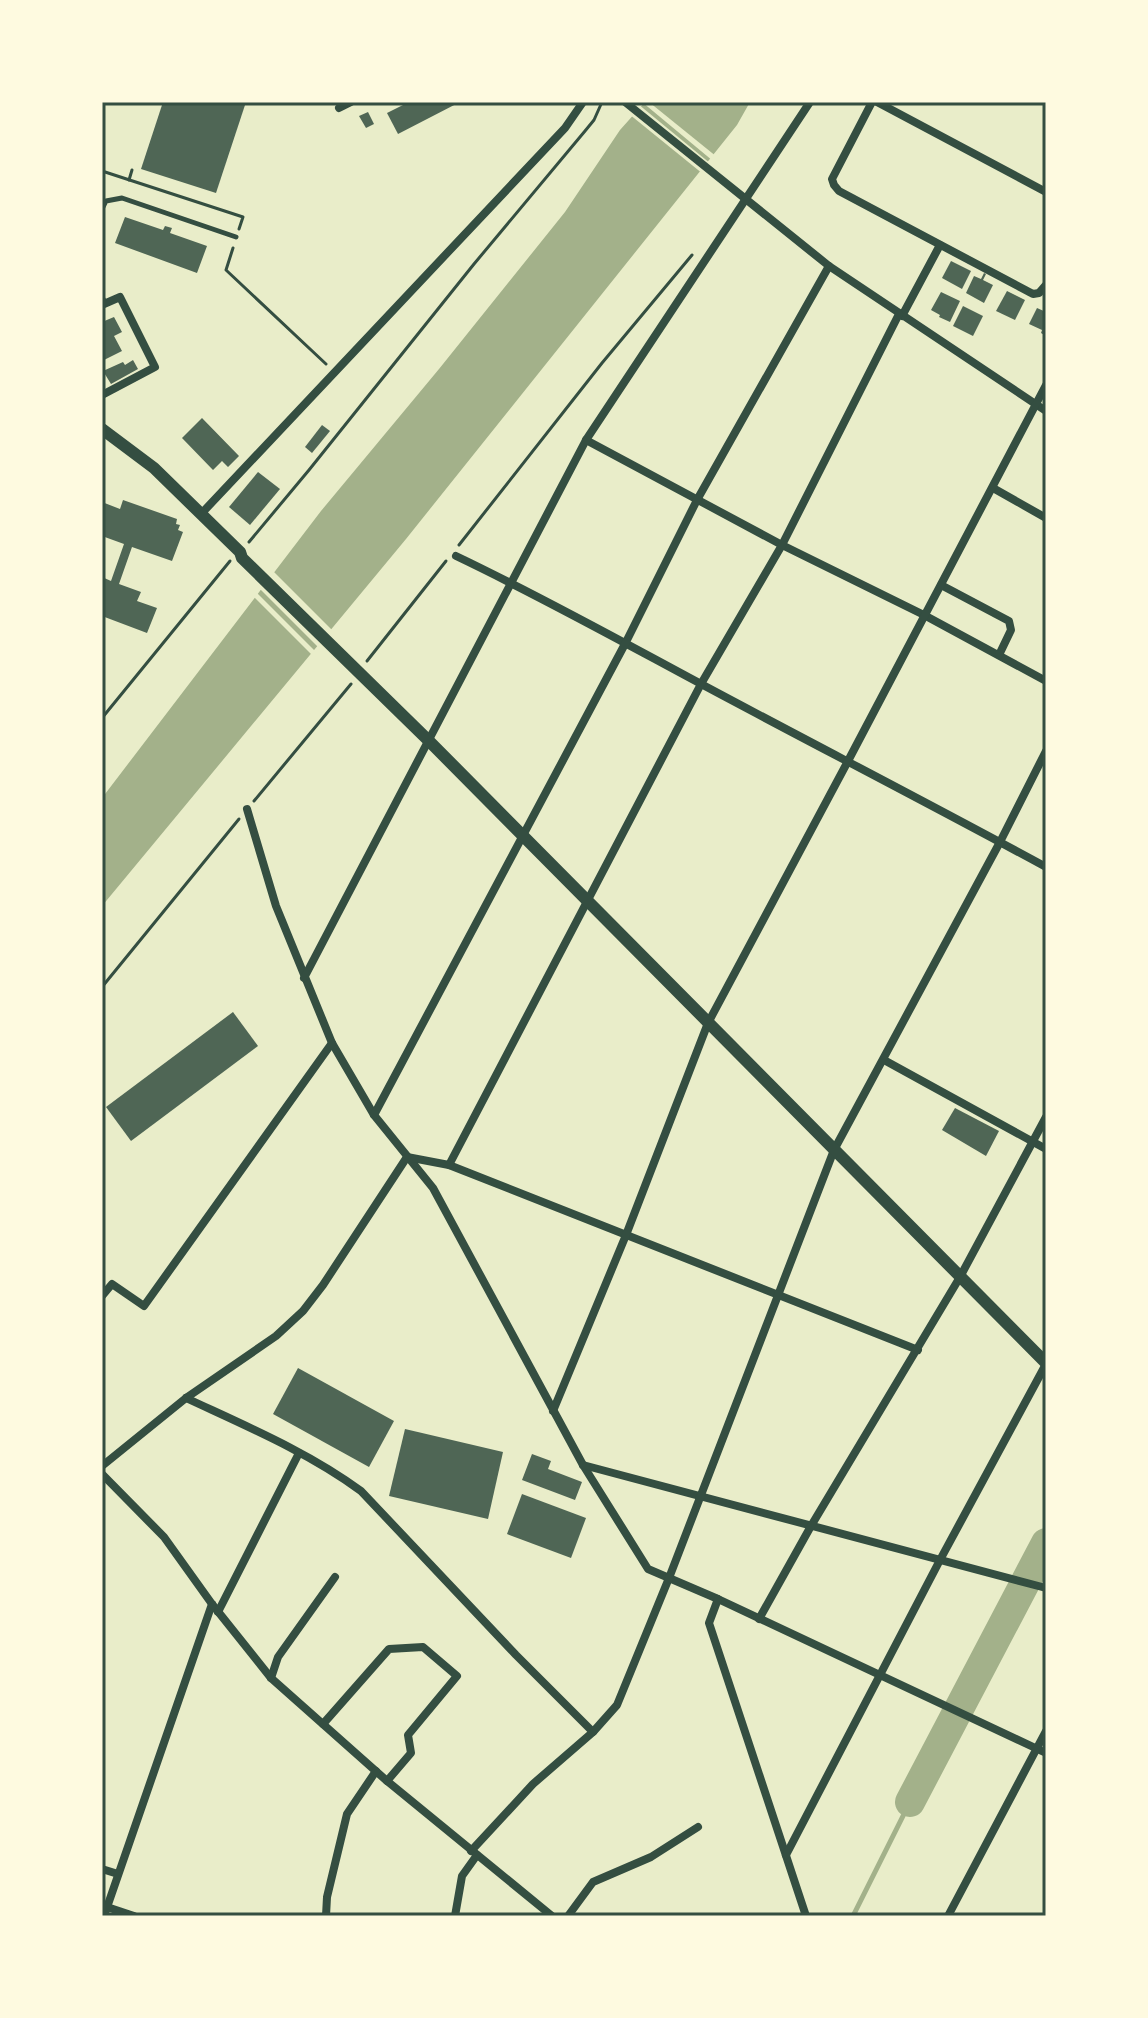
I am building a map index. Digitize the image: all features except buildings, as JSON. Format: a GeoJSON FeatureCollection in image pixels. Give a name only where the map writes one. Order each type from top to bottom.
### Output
{"type":"FeatureCollection","features":[{"type":"Feature","properties":{"kind":"street"},"geometry":{"type":"LineString","coordinates":[[339,108],[351,102]]}},
{"type":"Feature","properties":{"kind":"street"},"geometry":{"type":"LineString","coordinates":[[201,514],[565,128],[583,102]]}},
{"type":"Feature","properties":{"kind":"street"},"geometry":{"type":"LineString","coordinates":[[625,102],[829,266],[1046,411]]}},
{"type":"Feature","properties":{"kind":"street"},"geometry":{"type":"LineString","coordinates":[[304,978],[586,440],[810,102]]}},
{"type":"Feature","properties":{"kind":"street"},"geometry":{"type":"LineString","coordinates":[[1046,192],[874,102],[832,179],[839,191],[1033,294],[1039,293],[1046,285]]}},
{"type":"Feature","properties":{"kind":"street"},"geometry":{"type":"LineString","coordinates":[[449,1165],[701,684],[782,545],[940,245]]}},
{"type":"Feature","properties":{"kind":"street"},"geometry":{"type":"LineString","coordinates":[[374,1115],[626,642],[697,500],[829,266]]}},
{"type":"Feature","properties":{"kind":"street"},"geometry":{"type":"LineString","coordinates":[[102,300],[104,304],[120,297],[155,367],[102,395]]}},
{"type":"Feature","properties":{"kind":"street"},"geometry":{"type":"LineString","coordinates":[[553,1411],[626,1235],[708,1023],[1046,385]]}},
{"type":"Feature","properties":{"kind":"street"},"geometry":{"type":"LineString","coordinates":[[102,429],[154,468],[201,514],[1046,1363],[786,1855]]}},
{"type":"Feature","properties":{"kind":"street"},"geometry":{"type":"LineString","coordinates":[[586,440],[1046,681]]}},
{"type":"Feature","properties":{"kind":"street"},"geometry":{"type":"LineString","coordinates":[[993,488],[1046,518]]}},
{"type":"Feature","properties":{"kind":"street"},"geometry":{"type":"LineString","coordinates":[[456,552],[1046,867]]}},
{"type":"Feature","properties":{"kind":"street"},"geometry":{"type":"LineString","coordinates":[[941,585],[1009,621],[1011,630],[999,655]]}},
{"type":"Feature","properties":{"kind":"street"},"geometry":{"type":"LineString","coordinates":[[455,1916],[462,1876],[474,1853],[533,1784],[593,1732],[617,1705],[834,1150],[1046,751]]}},
{"type":"Feature","properties":{"kind":"street"},"geometry":{"type":"LineString","coordinates":[[247,809],[276,906],[332,1043],[374,1115],[433,1188],[583,1465],[648,1569],[1046,1753]]}},
{"type":"Feature","properties":{"kind":"street"},"geometry":{"type":"LineString","coordinates":[[102,1296],[112,1284],[144,1306],[332,1043]]}},
{"type":"Feature","properties":{"kind":"street"},"geometry":{"type":"LineString","coordinates":[[884,1060],[1046,1149]]}},
{"type":"Feature","properties":{"kind":"street"},"geometry":{"type":"LineString","coordinates":[[759,1619],[960,1277],[1046,1117]]}},
{"type":"Feature","properties":{"kind":"street"},"geometry":{"type":"LineString","coordinates":[[407,1157],[449,1165],[918,1350]]}},
{"type":"Feature","properties":{"kind":"street"},"geometry":{"type":"LineString","coordinates":[[102,1466],[186,1398],[276,1336],[303,1311],[407,1157]]}},
{"type":"Feature","properties":{"kind":"street"},"geometry":{"type":"LineString","coordinates":[[186,1398],[299,1453],[338,1474],[361,1491],[593,1732]]}},
{"type":"Feature","properties":{"kind":"street"},"geometry":{"type":"LineString","coordinates":[[218,1612],[299,1453]]}},
{"type":"Feature","properties":{"kind":"street"},"geometry":{"type":"LineString","coordinates":[[583,1465],[1046,1588]]}},
{"type":"Feature","properties":{"kind":"street"},"geometry":{"type":"LineString","coordinates":[[102,1474],[164,1537],[271,1678],[387,1781],[552,1916]]}},
{"type":"Feature","properties":{"kind":"street"},"geometry":{"type":"LineString","coordinates":[[271,1678],[278,1657],[335,1577]]}},
{"type":"Feature","properties":{"kind":"street"},"geometry":{"type":"LineString","coordinates":[[718,1599],[709,1623],[806,1916]]}},
{"type":"Feature","properties":{"kind":"street"},"geometry":{"type":"LineString","coordinates":[[134,1916],[106,1911],[212,1604]]}},
{"type":"Feature","properties":{"kind":"street"},"geometry":{"type":"LineString","coordinates":[[323,1724],[389,1649],[423,1647],[457,1676],[408,1735],[411,1753],[387,1781]]}},
{"type":"Feature","properties":{"kind":"street"},"geometry":{"type":"LineString","coordinates":[[948,1916],[1046,1731]]}},
{"type":"Feature","properties":{"kind":"street"},"geometry":{"type":"LineString","coordinates":[[326,1916],[327,1897],[347,1814],[376,1771]]}},
{"type":"Feature","properties":{"kind":"street"},"geometry":{"type":"LineString","coordinates":[[568,1916],[593,1882],[651,1857],[698,1827]]}},
{"type":"Feature","properties":{"kind":"street"},"geometry":{"type":"LineString","coordinates":[[102,1869],[118,1874]]}},
{"type":"Feature","properties":{"kind":"lane"},"geometry":{"type":"LineString","coordinates":[[102,209],[106,201],[122,198],[236,237]]}},
{"type":"Feature","properties":{"kind":"path"},"geometry":{"type":"LineString","coordinates":[[102,718],[225,567],[241,555],[464,276],[594,120],[602,102]]}},
{"type":"Feature","properties":{"kind":"path"},"geometry":{"type":"LineString","coordinates":[[129,180],[132,170]]}},
{"type":"Feature","properties":{"kind":"path"},"geometry":{"type":"LineString","coordinates":[[102,171],[243,217],[226,270],[334,372]]}},
{"type":"Feature","properties":{"kind":"path"},"geometry":{"type":"LineString","coordinates":[[456,552],[602,363],[693,254]]}},
{"type":"Feature","properties":{"kind":"path"},"geometry":{"type":"LineString","coordinates":[[102,987],[349,688],[356,670],[447,560]]}},
{"type":"Feature","properties":{"kind":"shaded area"},"geometry":{"type":"Polygon","coordinates":[[[645,102],[750,102],[737,125],[406,539],[102,906],[102,798],[321,511],[565,212],[620,130],[645,102]]]}},
{"type":"Feature","properties":{"kind":"pier"},"geometry":{"type":"Polygon","coordinates":[[[642,102],[649,102],[717,157],[713,161],[642,102]]]}},
{"type":"Feature","properties":{"kind":"pier"},"geometry":{"type":"Polygon","coordinates":[[[638,104],[711,164],[703,174],[629,114],[638,104]]]}},
{"type":"Feature","properties":{"kind":"pier"},"geometry":{"type":"Polygon","coordinates":[[[271,569],[334,632],[320,649],[258,587],[271,569]]]}},
{"type":"Feature","properties":{"kind":"pier"},"geometry":{"type":"Polygon","coordinates":[[[255,591],[317,653],[314,657],[252,595],[255,591]]]}},
{"type":"Feature","properties":{"kind":"waterway"},"geometry":{"type":"LineString","coordinates":[[910,1802],[1046,1543]]}},
{"type":"Feature","properties":{"kind":"waterway"},"geometry":{"type":"LineString","coordinates":[[853,1916],[910,1802]]}}]}
